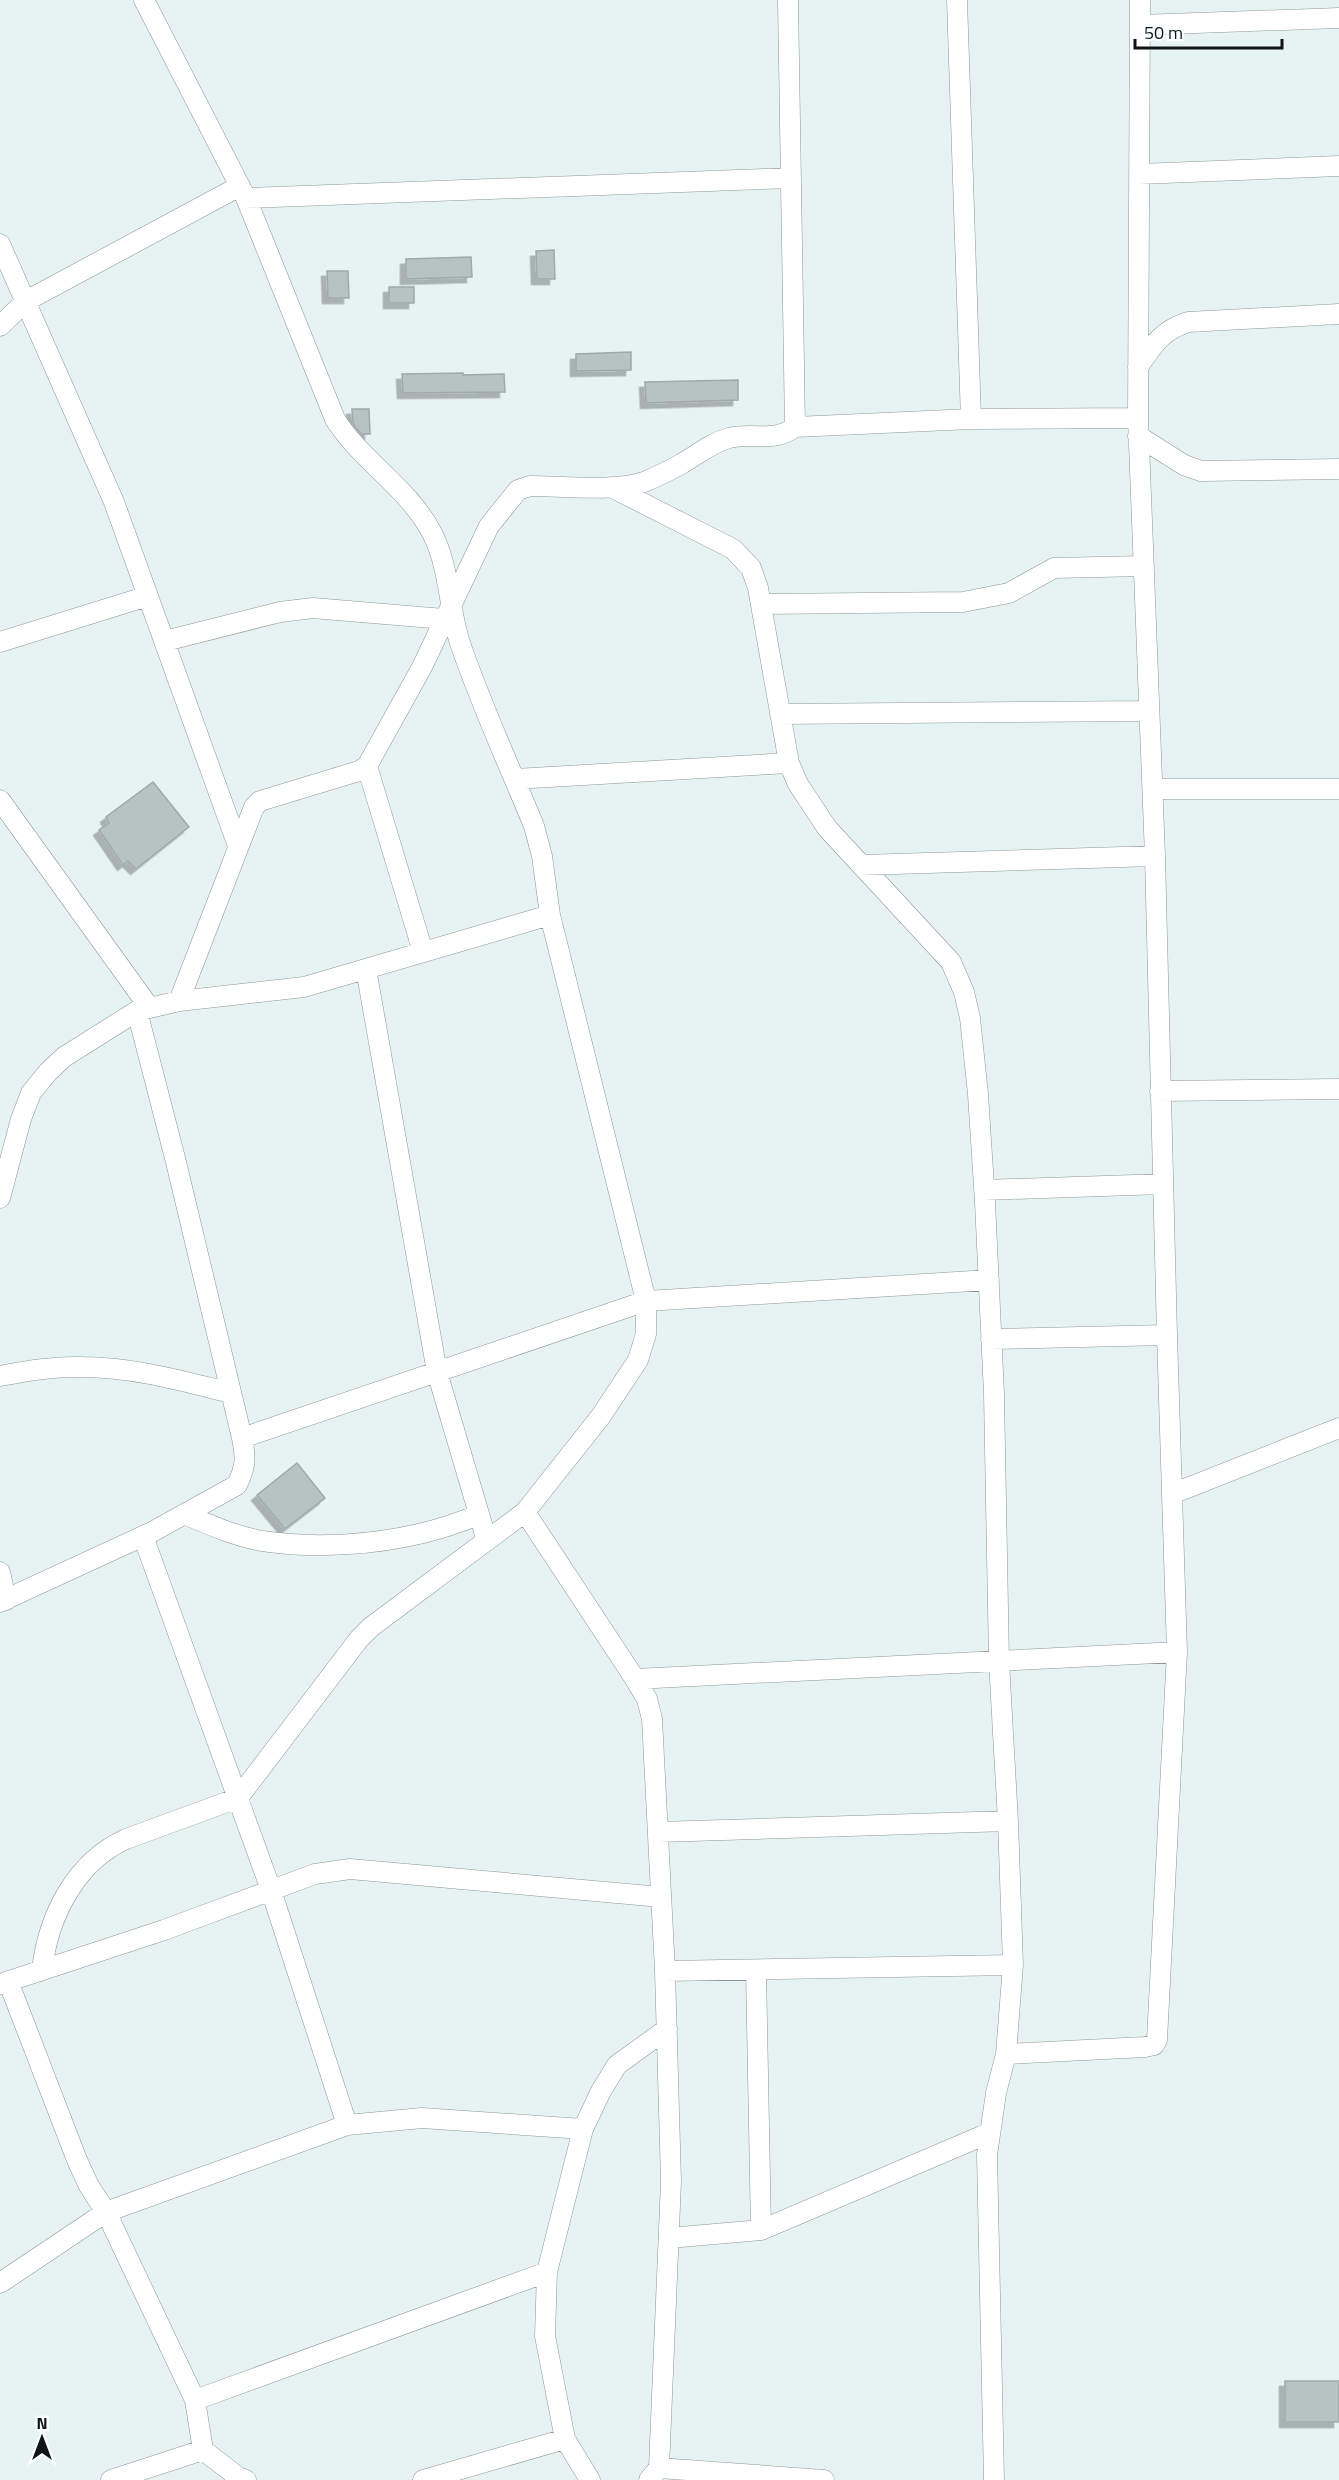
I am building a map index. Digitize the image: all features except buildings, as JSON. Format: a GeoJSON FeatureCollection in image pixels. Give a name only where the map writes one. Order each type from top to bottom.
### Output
{"type":"FeatureCollection","features":[{"type":"Feature","properties":{"kind":"street"},"geometry":{"type":"LineString","coordinates":[[42,1970],[45,1943],[51,1922],[94,1858],[108,1847],[126,1839],[238,1798],[371,1627],[525,1512],[601,1416],[638,1360],[646,1334],[646,1301],[550,915],[542,856],[534,826],[448,611],[448,578],[431,532],[406,494],[347,438],[334,419],[243,192],[144,0]]}},
{"type":"Feature","properties":{"kind":"street"},"geometry":{"type":"LineString","coordinates":[[788,0],[795,427]]}},
{"type":"Feature","properties":{"kind":"street"},"geometry":{"type":"LineString","coordinates":[[957,0],[971,419]]}},
{"type":"Feature","properties":{"kind":"street"},"geometry":{"type":"LineString","coordinates":[[1006,2054],[1145,2047],[1154,2045],[1157,2040],[1177,1652],[1153,789],[1138,427],[1140,0]]}},
{"type":"Feature","properties":{"kind":"street"},"geometry":{"type":"LineString","coordinates":[[1140,25],[1339,18]]}},
{"type":"Feature","properties":{"kind":"street"},"geometry":{"type":"LineString","coordinates":[[1139,174],[1339,166]]}},
{"type":"Feature","properties":{"kind":"street"},"geometry":{"type":"LineString","coordinates":[[0,326],[26,301],[243,192],[790,178]]}},
{"type":"Feature","properties":{"kind":"street"},"geometry":{"type":"LineString","coordinates":[[0,244],[114,502],[238,846]]}},
{"type":"Feature","properties":{"kind":"street"},"geometry":{"type":"LineString","coordinates":[[1138,366],[1160,336],[1172,327],[1188,322],[1339,314]]}},
{"type":"Feature","properties":{"kind":"street"},"geometry":{"type":"LineString","coordinates":[[179,1001],[254,807],[260,801],[359,771],[367,766],[422,667],[489,525],[518,490],[530,486],[611,487],[642,483],[678,466],[717,442],[732,438],[769,438],[785,434],[795,427],[971,419],[1138,427],[1184,465],[1201,471],[1339,469]]}},
{"type":"Feature","properties":{"kind":"street"},"geometry":{"type":"LineString","coordinates":[[611,487],[733,549],[751,568],[761,604],[789,763],[798,784],[827,828],[951,962],[964,992],[970,1018],[977,1083],[989,1280],[999,1662],[1008,1821],[1012,1965],[1006,2054],[996,2093],[987,2155],[994,2480]]}},
{"type":"Feature","properties":{"kind":"street"},"geometry":{"type":"LineString","coordinates":[[761,604],[963,602],[1009,593],[1054,568],[1144,566]]}},
{"type":"Feature","properties":{"kind":"street"},"geometry":{"type":"LineString","coordinates":[[0,642],[148,596]]}},
{"type":"Feature","properties":{"kind":"street"},"geometry":{"type":"LineString","coordinates":[[165,642],[280,612],[313,608],[448,611]]}},
{"type":"Feature","properties":{"kind":"street"},"geometry":{"type":"LineString","coordinates":[[780,714],[1149,711]]}},
{"type":"Feature","properties":{"kind":"street"},"geometry":{"type":"LineString","coordinates":[[515,779],[789,763]]}},
{"type":"Feature","properties":{"kind":"street"},"geometry":{"type":"LineString","coordinates":[[367,766],[423,952]]}},
{"type":"Feature","properties":{"kind":"street"},"geometry":{"type":"LineString","coordinates":[[1153,789],[1339,789]]}},
{"type":"Feature","properties":{"kind":"street"},"geometry":{"type":"LineString","coordinates":[[0,800],[143,1009],[246,1458],[237,1485],[143,1536],[3,1601],[0,1572]]}},
{"type":"Feature","properties":{"kind":"street"},"geometry":{"type":"LineString","coordinates":[[861,865],[1155,856]]}},
{"type":"Feature","properties":{"kind":"street"},"geometry":{"type":"LineString","coordinates":[[0,1198],[21,1119],[31,1093],[64,1057],[143,1009],[179,1001],[288,990],[550,915]]}},
{"type":"Feature","properties":{"kind":"street"},"geometry":{"type":"LineString","coordinates":[[366,969],[437,1372],[487,1541]]}},
{"type":"Feature","properties":{"kind":"street"},"geometry":{"type":"LineString","coordinates":[[1160,1091],[1339,1089]]}},
{"type":"Feature","properties":{"kind":"street"},"geometry":{"type":"LineString","coordinates":[[984,1190],[1163,1184]]}},
{"type":"Feature","properties":{"kind":"street"},"geometry":{"type":"LineString","coordinates":[[242,1438],[646,1301],[989,1280]]}},
{"type":"Feature","properties":{"kind":"street"},"geometry":{"type":"LineString","coordinates":[[991,1339],[1167,1335]]}},
{"type":"Feature","properties":{"kind":"street"},"geometry":{"type":"LineString","coordinates":[[0,1376],[81,1366],[114,1368],[146,1372],[231,1393]]}},
{"type":"Feature","properties":{"kind":"street"},"geometry":{"type":"LineString","coordinates":[[1172,1494],[1339,1428]]}},
{"type":"Feature","properties":{"kind":"street"},"geometry":{"type":"LineString","coordinates":[[525,1512],[635,1679],[647,1699],[652,1719],[665,1971],[671,2181],[654,2474],[824,2480]]}},
{"type":"Feature","properties":{"kind":"street"},"geometry":{"type":"LineString","coordinates":[[184,1514],[226,1532],[262,1541],[310,1544],[350,1544],[426,1532],[479,1515]]}},
{"type":"Feature","properties":{"kind":"street"},"geometry":{"type":"LineString","coordinates":[[143,1536],[271,1890],[347,2125]]}},
{"type":"Feature","properties":{"kind":"street"},"geometry":{"type":"LineString","coordinates":[[635,1679],[1177,1652]]}},
{"type":"Feature","properties":{"kind":"street"},"geometry":{"type":"LineString","coordinates":[[659,1832],[1008,1821]]}},
{"type":"Feature","properties":{"kind":"street"},"geometry":{"type":"LineString","coordinates":[[246,2480],[238,2477],[203,2450],[195,2400],[106,2212],[89,2187],[4,1982],[164,1930],[315,1874],[350,1869],[661,1897]]}},
{"type":"Feature","properties":{"kind":"street"},"geometry":{"type":"LineString","coordinates":[[665,1971],[1012,1965]]}},
{"type":"Feature","properties":{"kind":"street"},"geometry":{"type":"LineString","coordinates":[[756,1970],[761,2230]]}},
{"type":"Feature","properties":{"kind":"street"},"geometry":{"type":"LineString","coordinates":[[590,2480],[565,2439],[545,2336],[547,2272],[583,2129],[601,2091],[618,2065],[667,2029]]}},
{"type":"Feature","properties":{"kind":"street"},"geometry":{"type":"LineString","coordinates":[[0,2283],[106,2212],[347,2125],[422,2118],[583,2129]]}},
{"type":"Feature","properties":{"kind":"street"},"geometry":{"type":"LineString","coordinates":[[669,2238],[761,2230],[989,2133]]}},
{"type":"Feature","properties":{"kind":"street"},"geometry":{"type":"LineString","coordinates":[[195,2400],[547,2272]]}},
{"type":"Feature","properties":{"kind":"street"},"geometry":{"type":"LineString","coordinates":[[423,2480],[565,2439]]}},
{"type":"Feature","properties":{"kind":"street"},"geometry":{"type":"LineString","coordinates":[[111,2480],[203,2450]]}}]}
